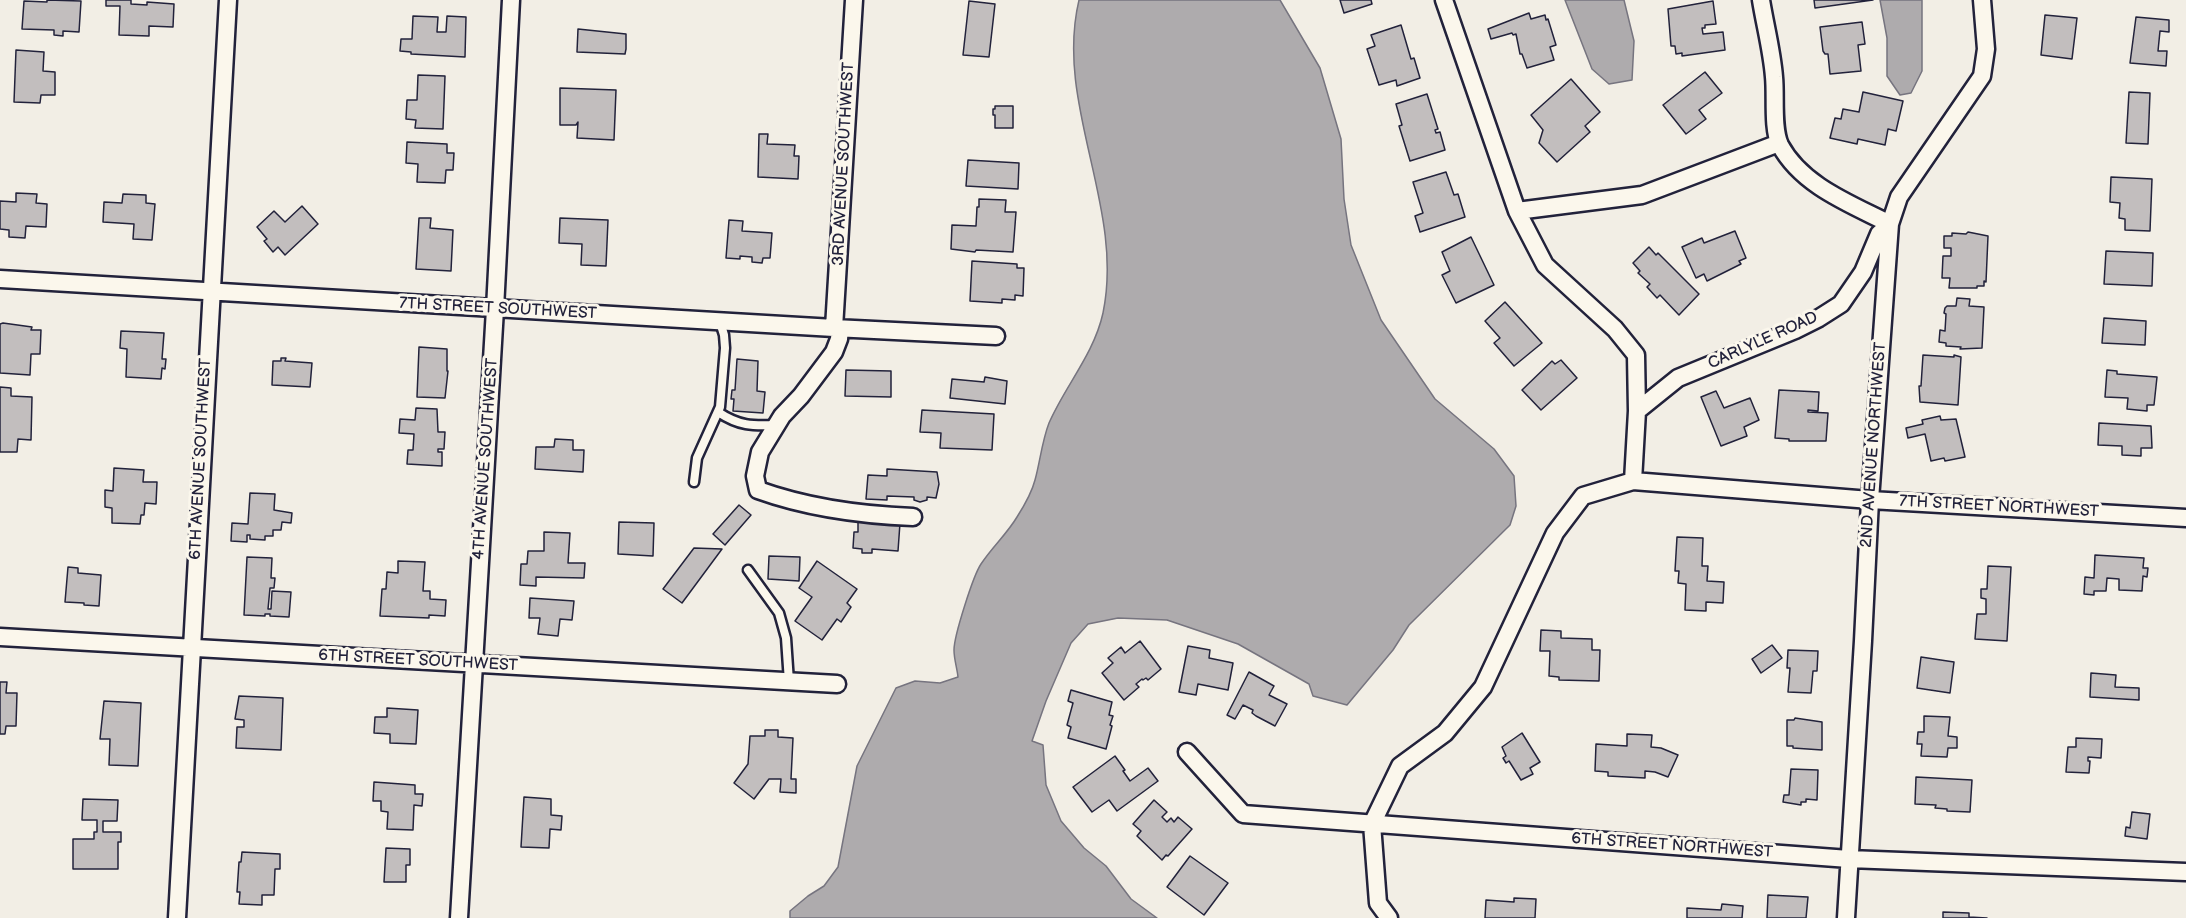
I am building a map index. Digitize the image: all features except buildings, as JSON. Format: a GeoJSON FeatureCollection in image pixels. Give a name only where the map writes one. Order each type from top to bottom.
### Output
{"type":"FeatureCollection","features":[{"type":"Feature","properties":{"kind":"street","name":"6TH AVENUE SOUTHWEST"},"geometry":{"type":"LineString","coordinates":[[177,918],[210,291],[228,0]]}},
{"type":"Feature","properties":{"kind":"street","name":"4TH AVENUE SOUTHWEST"},"geometry":{"type":"LineString","coordinates":[[459,918],[511,0]]}},
{"type":"Feature","properties":{"kind":"street","name":"3RD AVENUE SOUTHWEST"},"geometry":{"type":"LineString","coordinates":[[854,0],[837,328],[839,339],[834,352],[776,425],[760,452],[754,476],[759,490],[784,499],[865,515],[913,517]]}},
{"type":"Feature","properties":{"kind":"street"},"geometry":{"type":"LineString","coordinates":[[1389,918],[1378,903],[1372,824],[1401,766],[1445,733],[1483,687],[1555,533],[1583,496],[1633,481],[1637,411],[1636,355],[1615,329],[1545,265],[1517,211],[1444,0]]}},
{"type":"Feature","properties":{"kind":"street"},"geometry":{"type":"LineString","coordinates":[[1761,0],[1774,76],[1779,143],[1796,165],[1817,185],[1890,224]]}},
{"type":"Feature","properties":{"kind":"street","name":"2ND AVENUE NORTHWEST"},"geometry":{"type":"LineString","coordinates":[[1846,918],[1869,500],[1890,224],[1899,197],[1982,76],[1986,49],[1983,0]]}},
{"type":"Feature","properties":{"kind":"street"},"geometry":{"type":"LineString","coordinates":[[1517,211],[1642,195],[1779,143]]}},
{"type":"Feature","properties":{"kind":"street","name":"CARLYLE ROAD"},"geometry":{"type":"LineString","coordinates":[[1637,411],[1678,378],[1795,330],[1841,304],[1863,272],[1879,234],[1890,224]]}},
{"type":"Feature","properties":{"kind":"street","name":"7TH STREET SOUTHWEST"},"geometry":{"type":"LineString","coordinates":[[0,279],[996,336]]}},
{"type":"Feature","properties":{"kind":"street","name":"7TH STREET NORTHWEST"},"geometry":{"type":"LineString","coordinates":[[1633,481],[1869,500],[2186,518]]}},
{"type":"Feature","properties":{"kind":"street","name":"6TH STREET SOUTHWEST"},"geometry":{"type":"LineString","coordinates":[[0,637],[837,684]]}},
{"type":"Feature","properties":{"kind":"street","name":"6TH STREET NORTHWEST"},"geometry":{"type":"LineString","coordinates":[[1186,752],[1243,814],[1849,859],[2186,872]]}},
{"type":"Feature","properties":{"kind":"lane"},"geometry":{"type":"LineString","coordinates":[[694,482],[697,458],[720,406],[725,348],[720,322]]}},
{"type":"Feature","properties":{"kind":"lane"},"geometry":{"type":"LineString","coordinates":[[718,412],[732,422],[744,425],[776,425]]}},
{"type":"Feature","properties":{"kind":"lane"},"geometry":{"type":"LineString","coordinates":[[748,570],[779,613],[786,638],[789,682]]}},
{"type":"Feature","properties":{"kind":"shaded area"},"geometry":{"type":"Polygon","coordinates":[[[1079,0],[1280,0],[1320,68],[1341,139],[1344,199],[1351,245],[1381,320],[1435,399],[1494,449],[1514,476],[1516,506],[1510,525],[1409,625],[1393,650],[1347,705],[1313,696],[1309,684],[1238,644],[1167,620],[1118,618],[1088,624],[1071,643],[1032,741],[1043,745],[1046,785],[1061,821],[1084,848],[1106,866],[1131,899],[1157,918],[790,918],[790,911],[824,886],[838,867],[857,766],[896,688],[915,681],[940,683],[958,677],[954,653],[955,643],[973,581],[981,564],[1013,523],[1028,499],[1049,423],[1099,328],[1107,273],[1105,234],[1075,78],[1074,39],[1079,0]]]}},
{"type":"Feature","properties":{"kind":"shaded area"},"geometry":{"type":"Polygon","coordinates":[[[1565,0],[1624,0],[1634,41],[1632,80],[1609,84],[1592,69],[1565,0]]]}},
{"type":"Feature","properties":{"kind":"shaded area"},"geometry":{"type":"Polygon","coordinates":[[[1880,0],[1922,0],[1922,71],[1911,93],[1900,95],[1887,76],[1887,38],[1880,0]]]}}]}
